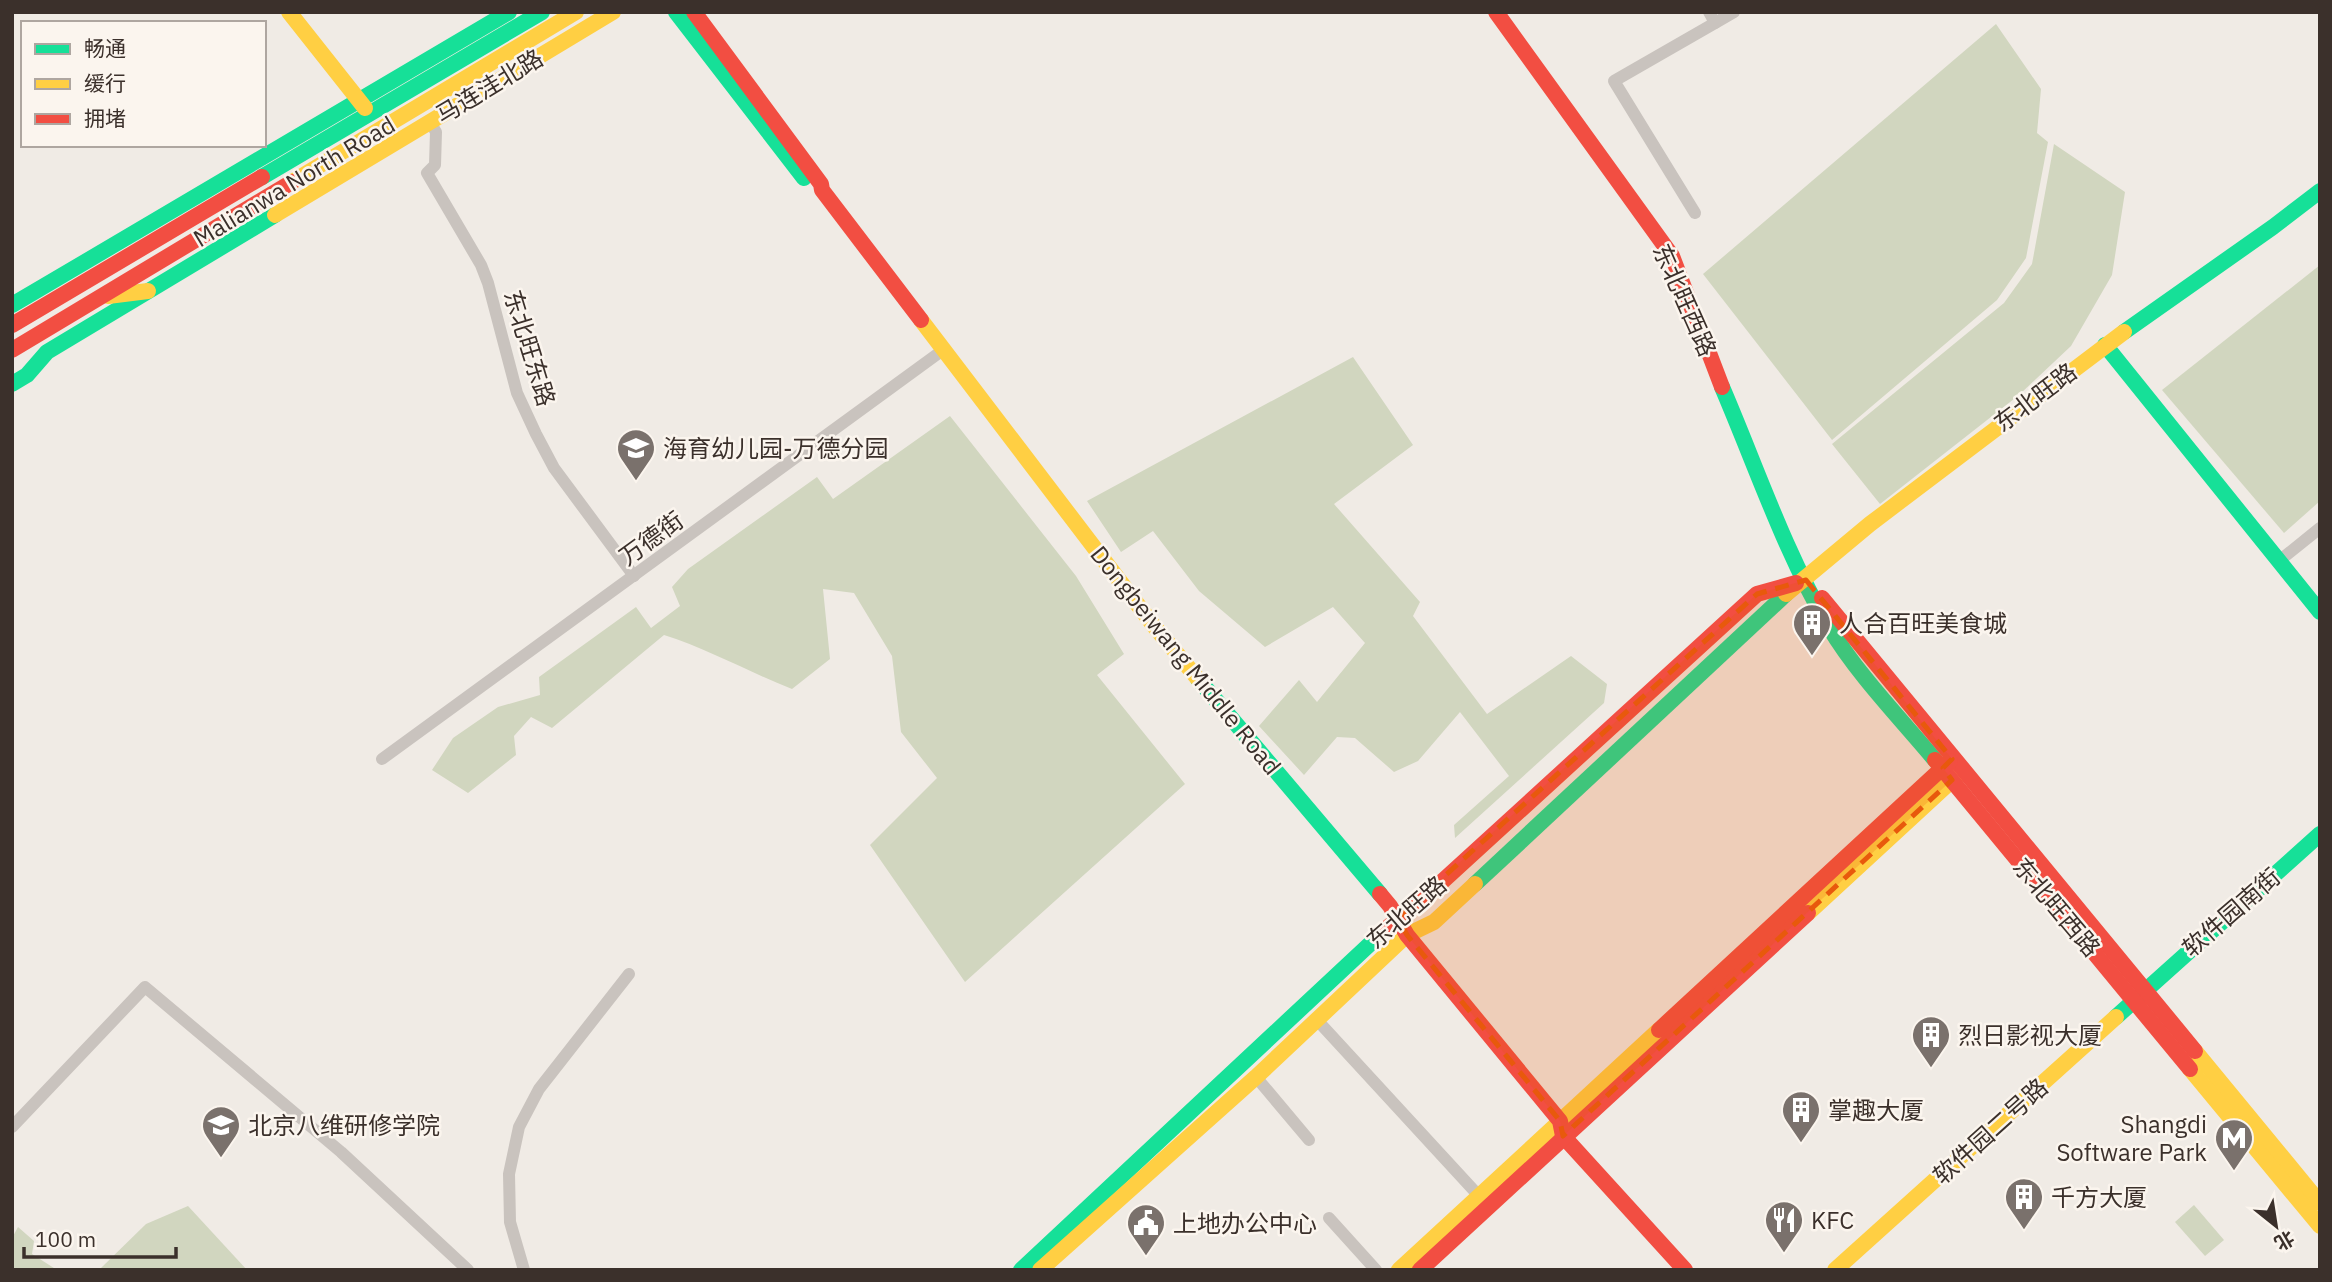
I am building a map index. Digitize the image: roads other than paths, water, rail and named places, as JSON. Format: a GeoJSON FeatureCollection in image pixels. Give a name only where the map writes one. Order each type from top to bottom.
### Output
{"type":"FeatureCollection","features":[{"type":"Feature","properties":{"kind":"street"},"geometry":{"type":"LineString","coordinates":[[289,12],[382,129],[437,118]]}},
{"type":"Feature","properties":{"kind":"street"},"geometry":{"type":"LineString","coordinates":[[12,305],[509,12]]}},
{"type":"Feature","properties":{"kind":"street","name":"Malianwa North Road"},"geometry":{"type":"LineString","coordinates":[[12,324],[542,12]]}},
{"type":"Feature","properties":{"kind":"street","name":"Malianwa North Road"},"geometry":{"type":"LineString","coordinates":[[12,350],[576,12]]}},
{"type":"Feature","properties":{"kind":"street","name":"马连洼北路"},"geometry":{"type":"LineString","coordinates":[[12,384],[27,375],[47,352],[613,12]]}},
{"type":"Feature","properties":{"kind":"street","name":"Dongbeiwang Middle Road"},"geometry":{"type":"LineString","coordinates":[[676,12],[778,147],[814,189],[822,190]]}},
{"type":"Feature","properties":{"kind":"street","name":"Dongbeiwang Middle Road"},"geometry":{"type":"LineString","coordinates":[[694,12],[790,139],[821,184],[822,190],[1181,659],[1390,906],[1406,935],[1561,1129],[1685,1270]]}},
{"type":"Feature","properties":{"kind":"street","name":"东北旺西路"},"geometry":{"type":"LineString","coordinates":[[1496,12],[1672,256],[1713,365],[1806,580],[1952,769],[2138,995],[2320,1226]]}},
{"type":"Feature","properties":{"kind":"street"},"geometry":{"type":"LineString","coordinates":[[1695,213],[1614,80],[1712,18],[1734,12]]}},
{"type":"Feature","properties":{"kind":"street","name":"东北旺东路"},"geometry":{"type":"LineString","coordinates":[[437,118],[435,165],[427,173],[481,265],[517,393],[554,468],[634,576]]}},
{"type":"Feature","properties":{"kind":"street","name":"东北旺路"},"geometry":{"type":"LineString","coordinates":[[1040,1270],[1256,1077],[1406,935],[1434,922],[1790,591],[1870,524],[2105,345],[2320,191]]}},
{"type":"Feature","properties":{"kind":"street"},"geometry":{"type":"LineString","coordinates":[[100,297],[148,291]]}},
{"type":"Feature","properties":{"kind":"street"},"geometry":{"type":"LineString","coordinates":[[2105,345],[2320,612]]}},
{"type":"Feature","properties":{"kind":"street","name":"万德街"},"geometry":{"type":"LineString","coordinates":[[382,759],[943,349]]}},
{"type":"Feature","properties":{"kind":"street"},"geometry":{"type":"LineString","coordinates":[[12,359],[27,375]]}},
{"type":"Feature","properties":{"kind":"street"},"geometry":{"type":"LineString","coordinates":[[2279,561],[2320,528]]}},
{"type":"Feature","properties":{"kind":"street","name":"东北旺路"},"geometry":{"type":"LineString","coordinates":[[1021,1270],[1398,918],[1434,889],[1757,594],[1806,580]]}},
{"type":"Feature","properties":{"kind":"street"},"geometry":{"type":"LineString","coordinates":[[1420,1270],[1561,1129],[1952,769]]}},
{"type":"Feature","properties":{"kind":"street","name":"软件园南街"},"geometry":{"type":"LineString","coordinates":[[2138,995],[2320,834]]}},
{"type":"Feature","properties":{"kind":"street"},"geometry":{"type":"LineString","coordinates":[[524,1270],[510,1222],[509,1174],[519,1127],[539,1089],[629,974]]}},
{"type":"Feature","properties":{"kind":"street"},"geometry":{"type":"LineString","coordinates":[[12,1127],[145,988],[341,1152],[468,1270]]}},
{"type":"Feature","properties":{"kind":"street","name":"东北旺西路"},"geometry":{"type":"LineString","coordinates":[[2138,995],[2320,1203]]}},
{"type":"Feature","properties":{"kind":"street","name":"软件园二号路"},"geometry":{"type":"LineString","coordinates":[[1835,1270],[1999,1125],[2138,995]]}},
{"type":"Feature","properties":{"kind":"street"},"geometry":{"type":"LineString","coordinates":[[1317,1020],[1479,1195]]}},
{"type":"Feature","properties":{"kind":"street"},"geometry":{"type":"LineString","coordinates":[[1256,1077],[1309,1140]]}},
{"type":"Feature","properties":{"kind":"street"},"geometry":{"type":"LineString","coordinates":[[1399,1270],[1479,1195],[1561,1129]]}},
{"type":"Feature","properties":{"kind":"street"},"geometry":{"type":"LineString","coordinates":[[1329,1218],[1376,1270]]}},
{"type":"Feature","properties":{"kind":"place","name":"海育幼儿园-万德分园"},"geometry":{"type":"Point","coordinates":[636,482]}},
{"type":"Feature","properties":{"kind":"place","name":"人合百旺美食城"},"geometry":{"type":"Point","coordinates":[1812,657]}},
{"type":"Feature","properties":{"kind":"place","name":"烈日影视大厦"},"geometry":{"type":"Point","coordinates":[1931,1069]}},
{"type":"Feature","properties":{"kind":"place","name":"掌趣大厦"},"geometry":{"type":"Point","coordinates":[1801,1144]}},
{"type":"Feature","properties":{"kind":"place","name":"北京八维研修学院"},"geometry":{"type":"Point","coordinates":[221,1159]}},
{"type":"Feature","properties":{"kind":"place","name":"Shangdi Software Park"},"geometry":{"type":"Point","coordinates":[2234,1172]}},
{"type":"Feature","properties":{"kind":"place","name":"千方大厦"},"geometry":{"type":"Point","coordinates":[2024,1231]}},
{"type":"Feature","properties":{"kind":"place","name":"KFC"},"geometry":{"type":"Point","coordinates":[1784,1254]}},
{"type":"Feature","properties":{"kind":"place","name":"上地办公中心"},"geometry":{"type":"Point","coordinates":[1146,1257]}}]}
